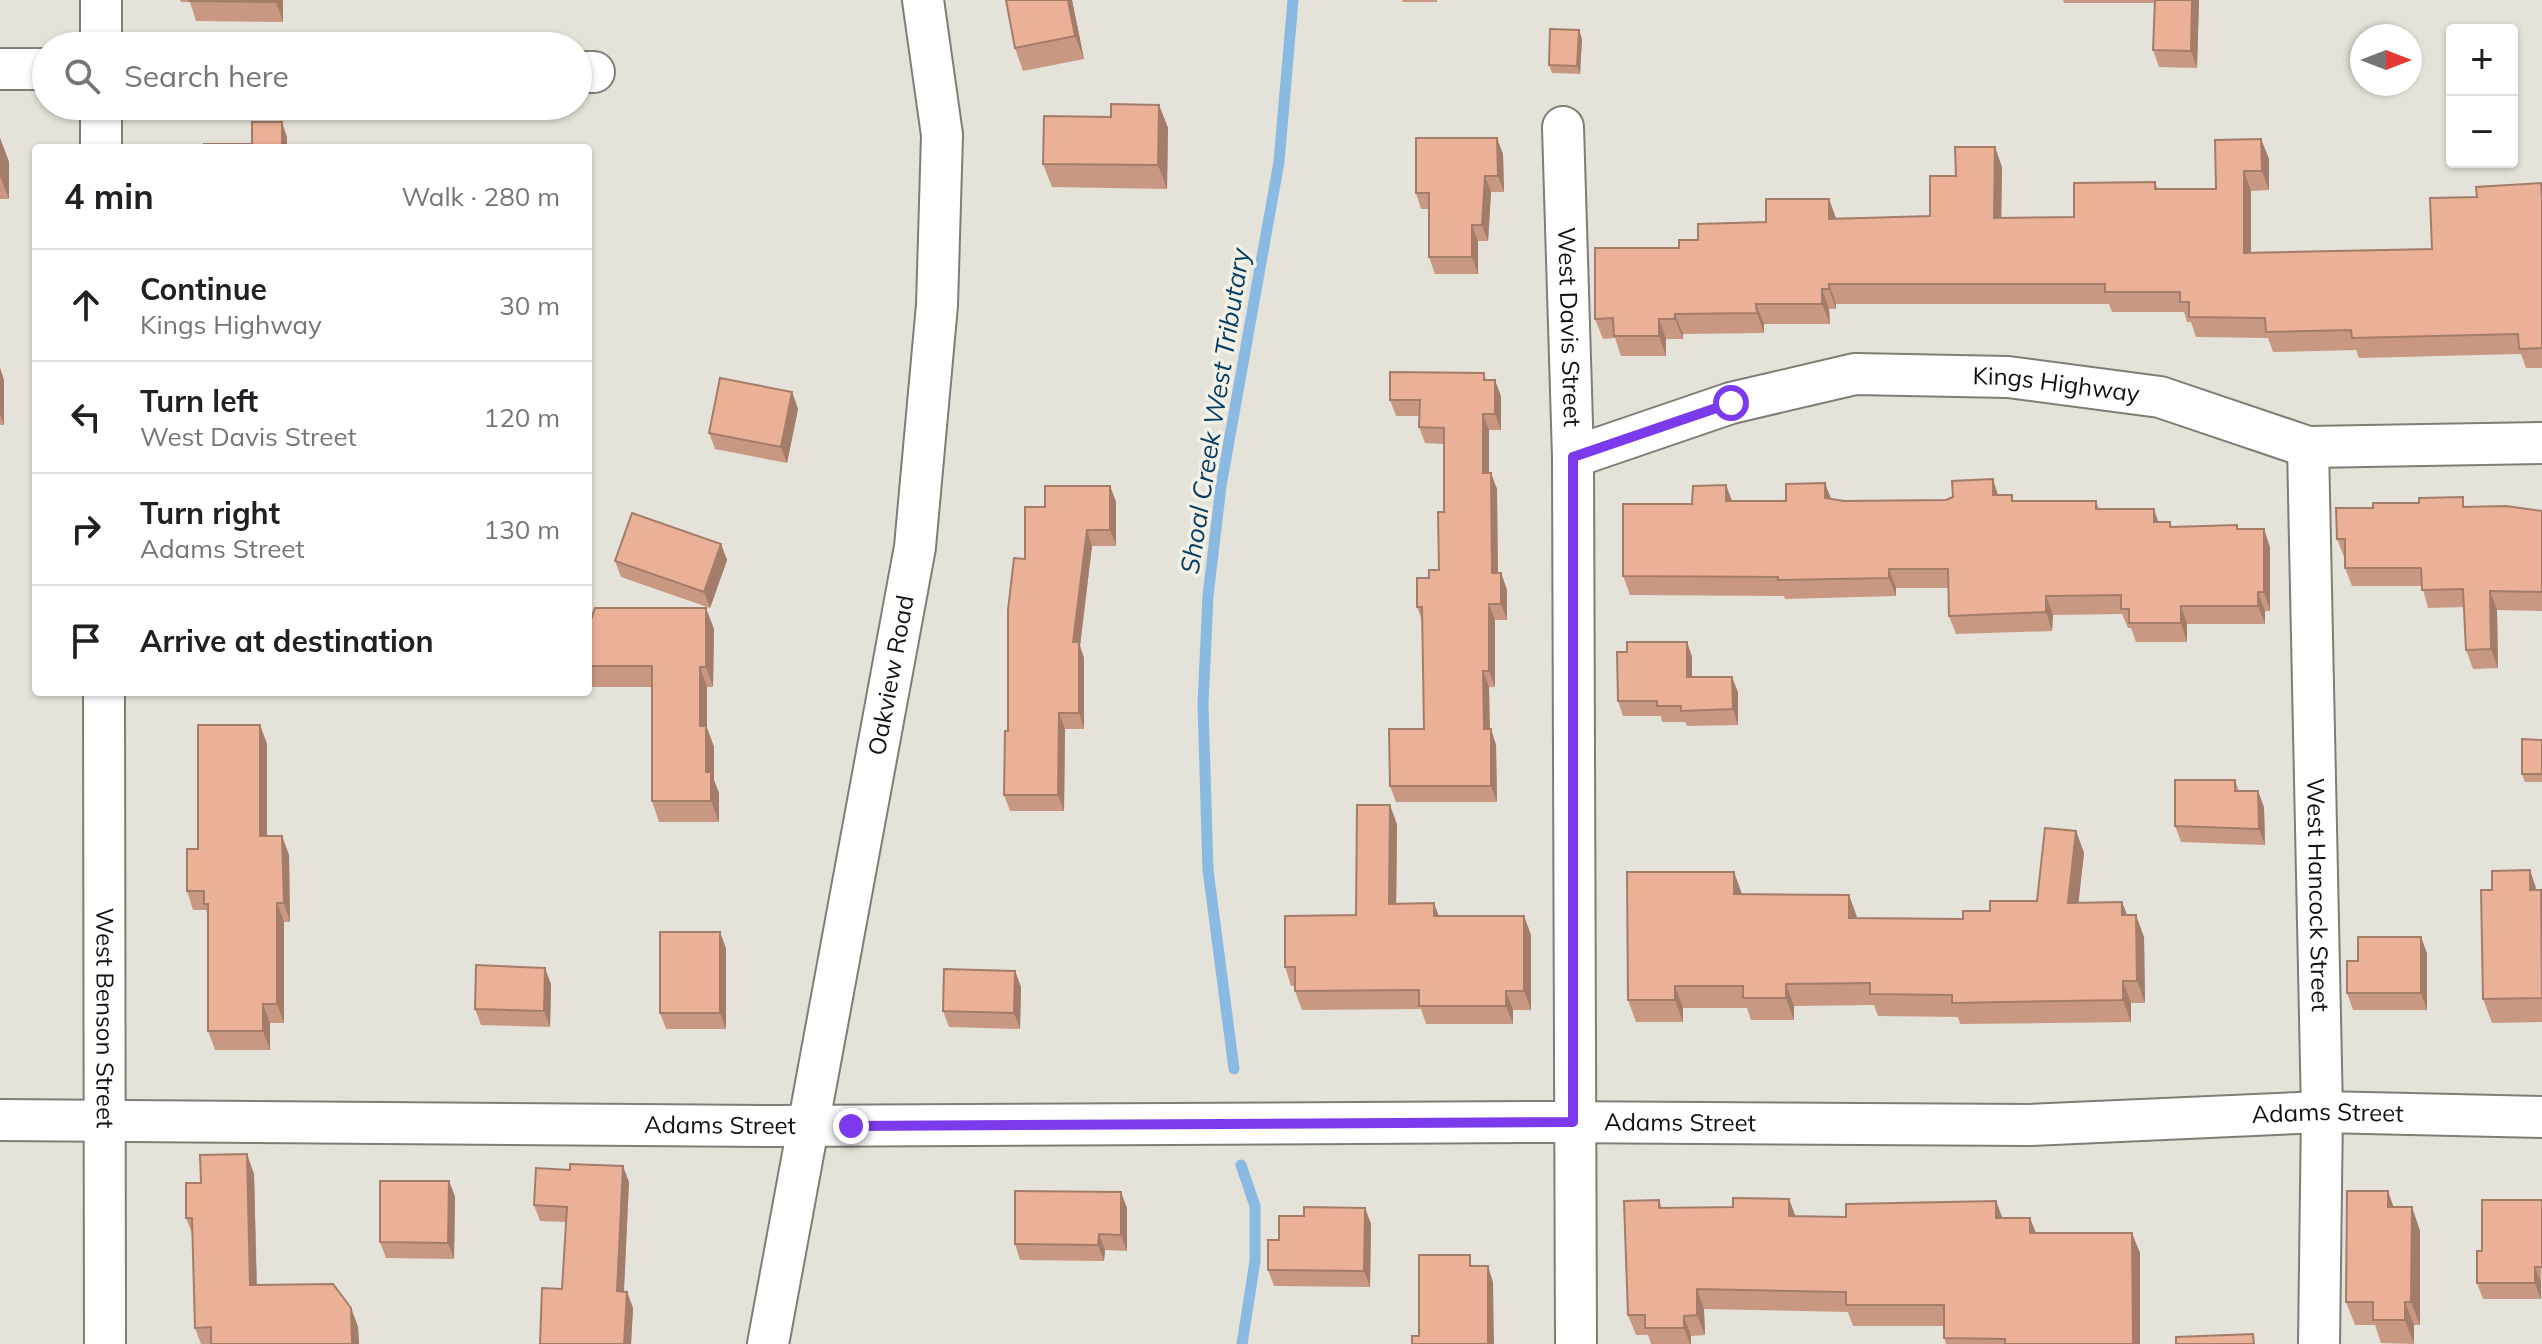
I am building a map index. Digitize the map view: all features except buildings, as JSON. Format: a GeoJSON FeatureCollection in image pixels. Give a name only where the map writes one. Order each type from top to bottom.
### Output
{"type":"FeatureCollection","features":[{"type":"Feature","properties":{"kind":"street"},"geometry":{"type":"LineString","coordinates":[[101,0],[101,32]]}},
{"type":"Feature","properties":{"kind":"street","name":"Oakview Road"},"geometry":{"type":"LineString","coordinates":[[768,1344],[915,547],[937,305],[942,135],[923,0]]}},
{"type":"Feature","properties":{"kind":"street"},"geometry":{"type":"LineString","coordinates":[[0,69],[32,69]]}},
{"type":"Feature","properties":{"kind":"street"},"geometry":{"type":"LineString","coordinates":[[101,120],[101,144]]}},
{"type":"Feature","properties":{"kind":"street","name":"West Davis Street"},"geometry":{"type":"LineString","coordinates":[[1563,127],[1573,457],[1576,1344]]}},
{"type":"Feature","properties":{"kind":"street","name":"Kings Highway"},"geometry":{"type":"LineString","coordinates":[[1573,457],[1731,403],[1855,374],[2008,377],[2160,397],[2308,447],[2542,443]]}},
{"type":"Feature","properties":{"kind":"street","name":"West Hancock Street"},"geometry":{"type":"LineString","coordinates":[[2308,447],[2322,1112],[2319,1344]]}},
{"type":"Feature","properties":{"kind":"street","name":"West Benson Street"},"geometry":{"type":"LineString","coordinates":[[104,696],[105,1344]]}},
{"type":"Feature","properties":{"kind":"street","name":"Adams Street"},"geometry":{"type":"LineString","coordinates":[[0,1120],[807,1126],[1573,1122],[2029,1125],[2322,1112],[2542,1117]]}},
{"type":"Feature","properties":{"kind":"waterway","name":"Shoal Creek West Tributary"},"geometry":{"type":"LineString","coordinates":[[1234,1069],[1208,870],[1203,705],[1208,596],[1221,486],[1279,162],[1293,0]]}},
{"type":"Feature","properties":{"kind":"waterway","name":"Shoal Creek West Tributary"},"geometry":{"type":"LineString","coordinates":[[1241,1165],[1255,1206],[1255,1261],[1242,1344]]}},
{"type":"Feature","properties":{"kind":"route"},"geometry":{"type":"LineString","coordinates":[[851,1126],[1573,1122],[1573,457],[1731,403]]}}]}
